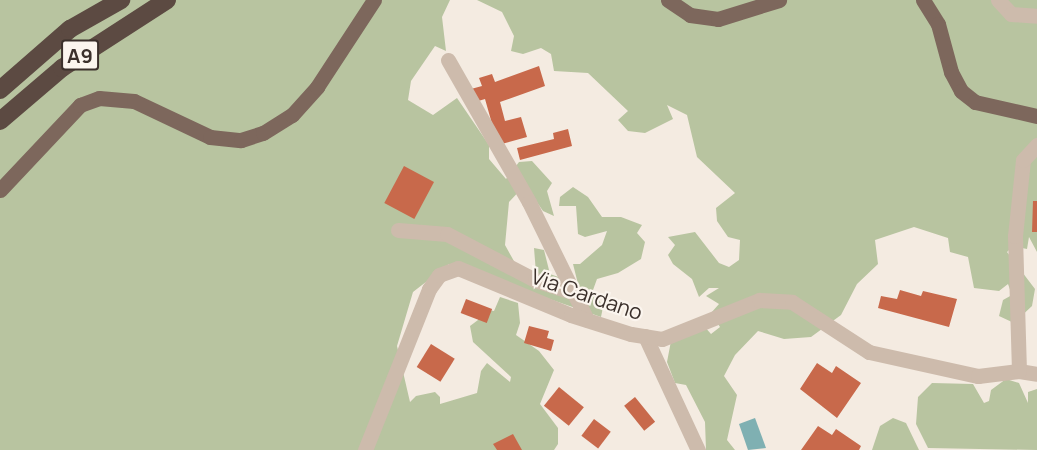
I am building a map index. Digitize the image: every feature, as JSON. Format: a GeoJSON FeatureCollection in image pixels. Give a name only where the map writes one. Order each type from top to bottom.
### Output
{"type":"FeatureCollection","features":[{"type":"Feature","properties":{"kind":"highway","name":"A9"},"geometry":{"type":"LineString","coordinates":[[0,90],[70,28],[121,0]]}},
{"type":"Feature","properties":{"kind":"highway","name":"A9"},"geometry":{"type":"LineString","coordinates":[[0,121],[70,62],[167,0]]}},
{"type":"Feature","properties":{"kind":"main road"},"geometry":{"type":"LineString","coordinates":[[0,190],[80,105],[99,98],[134,101],[210,137],[241,140],[263,133],[292,115],[317,87],[374,0]]}},
{"type":"Feature","properties":{"kind":"main road"},"geometry":{"type":"LineString","coordinates":[[668,0],[690,15],[718,19],[737,16],[779,0]]}},
{"type":"Feature","properties":{"kind":"main road"},"geometry":{"type":"LineString","coordinates":[[923,0],[938,24],[951,72],[968,98],[1037,116]]}},
{"type":"Feature","properties":{"kind":"street"},"geometry":{"type":"LineString","coordinates":[[998,0],[1011,15],[1037,16]]}},
{"type":"Feature","properties":{"kind":"street"},"geometry":{"type":"LineString","coordinates":[[448,60],[529,202],[587,320]]}},
{"type":"Feature","properties":{"kind":"street"},"geometry":{"type":"LineString","coordinates":[[1019,371],[1016,236],[1023,160],[1037,145]]}},
{"type":"Feature","properties":{"kind":"street"},"geometry":{"type":"LineString","coordinates":[[398,230],[447,234],[535,280],[573,292]]}},
{"type":"Feature","properties":{"kind":"street","name":"Via Cardano"},"geometry":{"type":"LineString","coordinates":[[365,450],[429,289],[439,275],[458,268],[587,320],[645,336],[662,339],[759,300],[792,302],[869,352],[978,376],[1019,371],[1037,374]]}},
{"type":"Feature","properties":{"kind":"street"},"geometry":{"type":"LineString","coordinates":[[645,336],[698,450]]}},
{"type":"Feature","properties":{"kind":"green space"},"geometry":{"type":"Polygon","coordinates":[[[0,0],[450,0],[442,17],[446,51],[435,46],[411,81],[408,100],[433,115],[457,98],[489,145],[489,159],[506,179],[519,162],[532,161],[552,183],[547,191],[554,216],[543,211],[525,185],[509,202],[505,245],[515,263],[536,273],[534,248],[544,250],[550,274],[578,284],[573,264],[580,264],[602,245],[607,231],[585,237],[578,234],[576,206],[559,206],[560,197],[573,187],[588,197],[602,217],[621,217],[642,225],[637,233],[645,242],[641,259],[618,273],[597,279],[593,290],[603,307],[601,317],[449,264],[413,292],[397,346],[410,402],[416,396],[435,392],[440,397],[440,404],[477,393],[481,371],[487,363],[510,382],[511,377],[473,342],[470,326],[478,320],[478,308],[494,311],[500,297],[518,303],[520,323],[516,335],[539,351],[554,370],[540,404],[558,428],[558,444],[554,450],[0,450],[0,0]]]}},
{"type":"Feature","properties":{"kind":"green space"},"geometry":{"type":"Polygon","coordinates":[[[477,0],[1037,0],[1037,252],[1029,237],[1027,249],[1013,246],[1007,252],[1035,289],[1032,306],[1014,323],[999,316],[1003,300],[1012,295],[1008,284],[999,291],[974,288],[968,257],[950,252],[948,238],[914,227],[875,240],[878,264],[857,284],[841,315],[811,337],[784,339],[758,331],[735,355],[724,376],[737,395],[727,440],[735,450],[706,450],[705,422],[686,385],[675,383],[667,362],[671,341],[697,318],[711,334],[720,327],[711,313],[719,304],[706,296],[719,288],[709,288],[699,297],[692,279],[673,264],[668,255],[675,245],[668,237],[695,232],[719,263],[729,267],[739,260],[740,240],[728,237],[717,221],[716,208],[735,193],[697,157],[687,115],[667,105],[673,119],[645,133],[628,131],[618,120],[628,111],[588,73],[554,71],[551,54],[541,48],[523,54],[511,51],[514,36],[502,12],[477,0]]]}},
{"type":"Feature","properties":{"kind":"green space"},"geometry":{"type":"Polygon","coordinates":[[[1006,379],[1019,383],[1028,403],[1028,392],[1037,389],[1037,450],[928,448],[916,424],[918,397],[932,383],[973,384],[984,403],[989,401],[991,390],[1006,379]]]}},
{"type":"Feature","properties":{"kind":"green space"},"geometry":{"type":"Polygon","coordinates":[[[893,418],[906,423],[919,450],[872,450],[880,426],[893,418]]]}},
{"type":"Feature","properties":{"kind":"water"},"geometry":{"type":"Polygon","coordinates":[[[755,418],[766,448],[748,450],[739,424],[755,418]]]}},
{"type":"Feature","properties":{"kind":"building"},"geometry":{"type":"Polygon","coordinates":[[[539,66],[545,86],[500,102],[505,121],[521,117],[527,137],[498,145],[485,99],[475,102],[471,89],[482,86],[479,78],[492,74],[495,82],[539,66]]]}},
{"type":"Feature","properties":{"kind":"building"},"geometry":{"type":"Polygon","coordinates":[[[568,129],[572,146],[520,160],[517,148],[554,139],[553,133],[568,129]]]}},
{"type":"Feature","properties":{"kind":"building"},"geometry":{"type":"Polygon","coordinates":[[[404,166],[434,182],[414,219],[384,203],[404,166]]]}},
{"type":"Feature","properties":{"kind":"building"},"geometry":{"type":"Polygon","coordinates":[[[1033,201],[1037,201],[1037,232],[1032,232],[1033,201]]]}},
{"type":"Feature","properties":{"kind":"building"},"geometry":{"type":"Polygon","coordinates":[[[900,290],[921,296],[923,291],[957,299],[949,327],[878,308],[881,296],[897,299],[900,290]]]}},
{"type":"Feature","properties":{"kind":"building"},"geometry":{"type":"Polygon","coordinates":[[[466,299],[492,309],[487,323],[461,313],[466,299]]]}},
{"type":"Feature","properties":{"kind":"building"},"geometry":{"type":"Polygon","coordinates":[[[529,326],[549,331],[547,338],[554,340],[551,351],[524,343],[529,326]]]}},
{"type":"Feature","properties":{"kind":"building"},"geometry":{"type":"Polygon","coordinates":[[[431,344],[455,359],[440,382],[417,367],[431,344]]]}},
{"type":"Feature","properties":{"kind":"building"},"geometry":{"type":"Polygon","coordinates":[[[817,363],[832,373],[836,366],[861,383],[837,418],[800,389],[817,363]]]}},
{"type":"Feature","properties":{"kind":"building"},"geometry":{"type":"Polygon","coordinates":[[[559,387],[584,407],[569,426],[544,406],[559,387]]]}},
{"type":"Feature","properties":{"kind":"building"},"geometry":{"type":"Polygon","coordinates":[[[635,397],[655,422],[644,431],[624,406],[635,397]]]}},
{"type":"Feature","properties":{"kind":"building"},"geometry":{"type":"Polygon","coordinates":[[[594,419],[611,432],[598,448],[581,436],[594,419]]]}},
{"type":"Feature","properties":{"kind":"building"},"geometry":{"type":"Polygon","coordinates":[[[818,426],[832,435],[836,429],[861,446],[859,450],[801,450],[818,426]]]}},
{"type":"Feature","properties":{"kind":"building"},"geometry":{"type":"Polygon","coordinates":[[[513,434],[522,450],[497,450],[493,444],[513,434]]]}}]}
